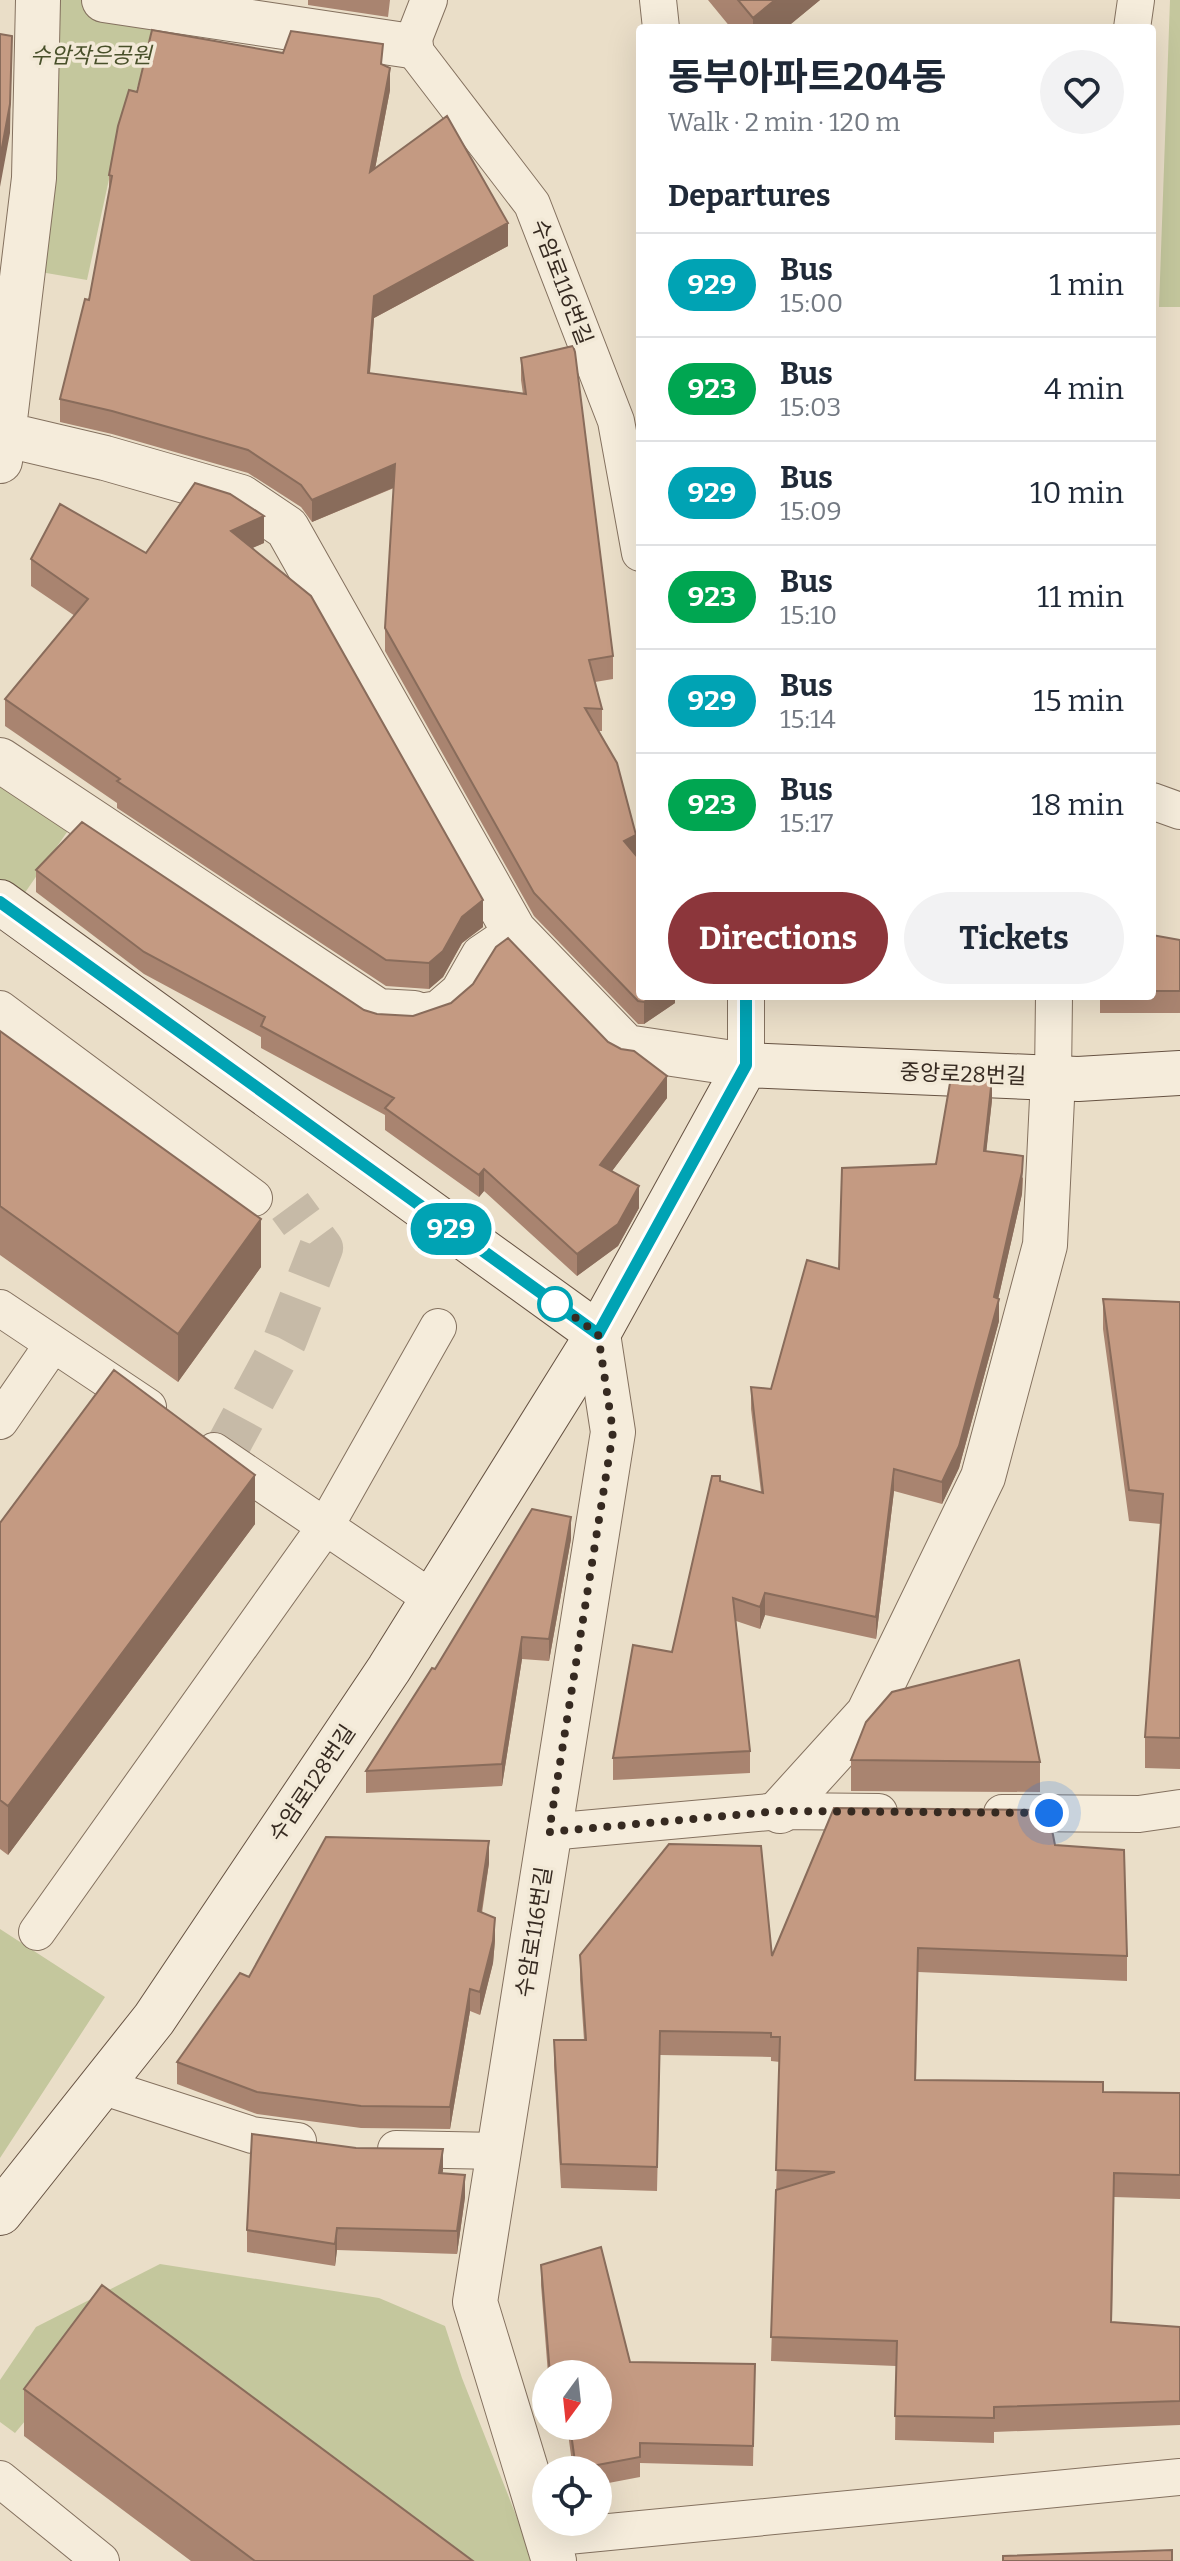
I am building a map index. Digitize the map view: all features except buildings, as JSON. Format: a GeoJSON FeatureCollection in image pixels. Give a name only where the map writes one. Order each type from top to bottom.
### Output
{"type":"FeatureCollection","features":[{"type":"Feature","properties":{"kind":"street"},"geometry":{"type":"LineString","coordinates":[[2,448],[34,178],[38,0]]}},
{"type":"Feature","properties":{"kind":"street"},"geometry":{"type":"LineString","coordinates":[[104,0],[411,46]]}},
{"type":"Feature","properties":{"kind":"street","name":"중앙로28번길"},"geometry":{"type":"LineString","coordinates":[[2,448],[105,458],[241,497],[287,528],[514,931],[626,1047],[746,1065],[1053,1078],[1180,1073]]}},
{"type":"Feature","properties":{"kind":"street"},"geometry":{"type":"LineString","coordinates":[[0,760],[378,1011],[414,1013]]}},
{"type":"Feature","properties":{"kind":"street"},"geometry":{"type":"LineString","coordinates":[[0,902],[598,1334],[746,1065]]}},
{"type":"Feature","properties":{"kind":"street"},"geometry":{"type":"LineString","coordinates":[[780,1811],[868,1714],[983,1477],[1045,1245],[1053,1078]]}},
{"type":"Feature","properties":{"kind":"street","name":"수암로128번길"},"geometry":{"type":"LineString","coordinates":[[0,2213],[172,1992],[389,1669],[598,1334]]}},
{"type":"Feature","properties":{"kind":"street","name":"수암로116번길"},"geometry":{"type":"LineString","coordinates":[[550,2549],[475,2302],[613,1432],[598,1334]]}},
{"type":"Feature","properties":{"kind":"lane"},"geometry":{"type":"LineString","coordinates":[[411,46],[429,0]]}},
{"type":"Feature","properties":{"kind":"lane"},"geometry":{"type":"LineString","coordinates":[[658,0],[661,24]]}},
{"type":"Feature","properties":{"kind":"lane"},"geometry":{"type":"LineString","coordinates":[[1133,24],[1136,0]]}},
{"type":"Feature","properties":{"kind":"lane","name":"수암로116번길"},"geometry":{"type":"LineString","coordinates":[[411,46],[532,204],[616,421],[636,531]]}},
{"type":"Feature","properties":{"kind":"lane"},"geometry":{"type":"LineString","coordinates":[[1156,802],[1180,811]]}},
{"type":"Feature","properties":{"kind":"lane"},"geometry":{"type":"LineString","coordinates":[[414,1013],[438,1009],[459,991],[480,954],[514,931]]}},
{"type":"Feature","properties":{"kind":"lane"},"geometry":{"type":"LineString","coordinates":[[746,1000],[746,1065]]}},
{"type":"Feature","properties":{"kind":"lane"},"geometry":{"type":"LineString","coordinates":[[1053,1078],[1054,1000]]}},
{"type":"Feature","properties":{"kind":"lane"},"geometry":{"type":"LineString","coordinates":[[0,1009],[254,1198]]}},
{"type":"Feature","properties":{"kind":"lane"},"geometry":{"type":"LineString","coordinates":[[0,1308],[431,1598]]}},
{"type":"Feature","properties":{"kind":"lane"},"geometry":{"type":"LineString","coordinates":[[37,1932],[325,1527],[438,1327]]}},
{"type":"Feature","properties":{"kind":"lane"},"geometry":{"type":"LineString","coordinates":[[0,1421],[53,1344]]}},
{"type":"Feature","properties":{"kind":"lane"},"geometry":{"type":"LineString","coordinates":[[967,1813],[1139,1814],[1180,1808]]}},
{"type":"Feature","properties":{"kind":"lane"},"geometry":{"type":"LineString","coordinates":[[549,1832],[780,1811],[905,1812]]}},
{"type":"Feature","properties":{"kind":"lane"},"geometry":{"type":"LineString","coordinates":[[101,2086],[252,2135],[344,2147],[499,2151]]}},
{"type":"Feature","properties":{"kind":"lane"},"geometry":{"type":"LineString","coordinates":[[550,2549],[1180,2477]]}},
{"type":"Feature","properties":{"kind":"lane"},"geometry":{"type":"LineString","coordinates":[[0,2479],[101,2561]]}},
{"type":"Feature","properties":{"kind":"green space","name":"수암작은공원"},"geometry":{"type":"Polygon","coordinates":[[[38,0],[104,0],[171,10],[151,50],[118,138],[87,280],[23,269],[38,0]]]}},
{"type":"Feature","properties":{"kind":"green space"},"geometry":{"type":"Polygon","coordinates":[[[1170,0],[1180,0],[1180,307],[1159,307],[1170,0]]]}},
{"type":"Feature","properties":{"kind":"green space"},"geometry":{"type":"Polygon","coordinates":[[[0,774],[74,822],[24,894],[0,902],[0,774]]]}},
{"type":"Feature","properties":{"kind":"green space"},"geometry":{"type":"Polygon","coordinates":[[[0,1929],[105,1997],[0,2158],[0,1929]]]}},
{"type":"Feature","properties":{"kind":"green space"},"geometry":{"type":"Polygon","coordinates":[[[160,2264],[379,2298],[445,2326],[462,2378],[534,2561],[430,2561],[71,2366],[15,2433],[0,2422],[0,2380],[36,2327],[160,2264]]]}},
{"type":"Feature","properties":{"kind":"tunnel"},"geometry":{"type":"LineString","coordinates":[[222,1457],[285,1340],[321,1248],[290,1206]]}},
{"type":"Feature","properties":{"kind":"bus line","name":"929"},"geometry":{"type":"LineString","coordinates":[[0,902],[598,1334],[746,1065],[746,1000]]}},
{"type":"Feature","properties":{"kind":"route"},"geometry":{"type":"LineString","coordinates":[[555,1304],[548,1298],[598,1334],[613,1432],[549,1832],[780,1811],[1049,1813]]}}]}
